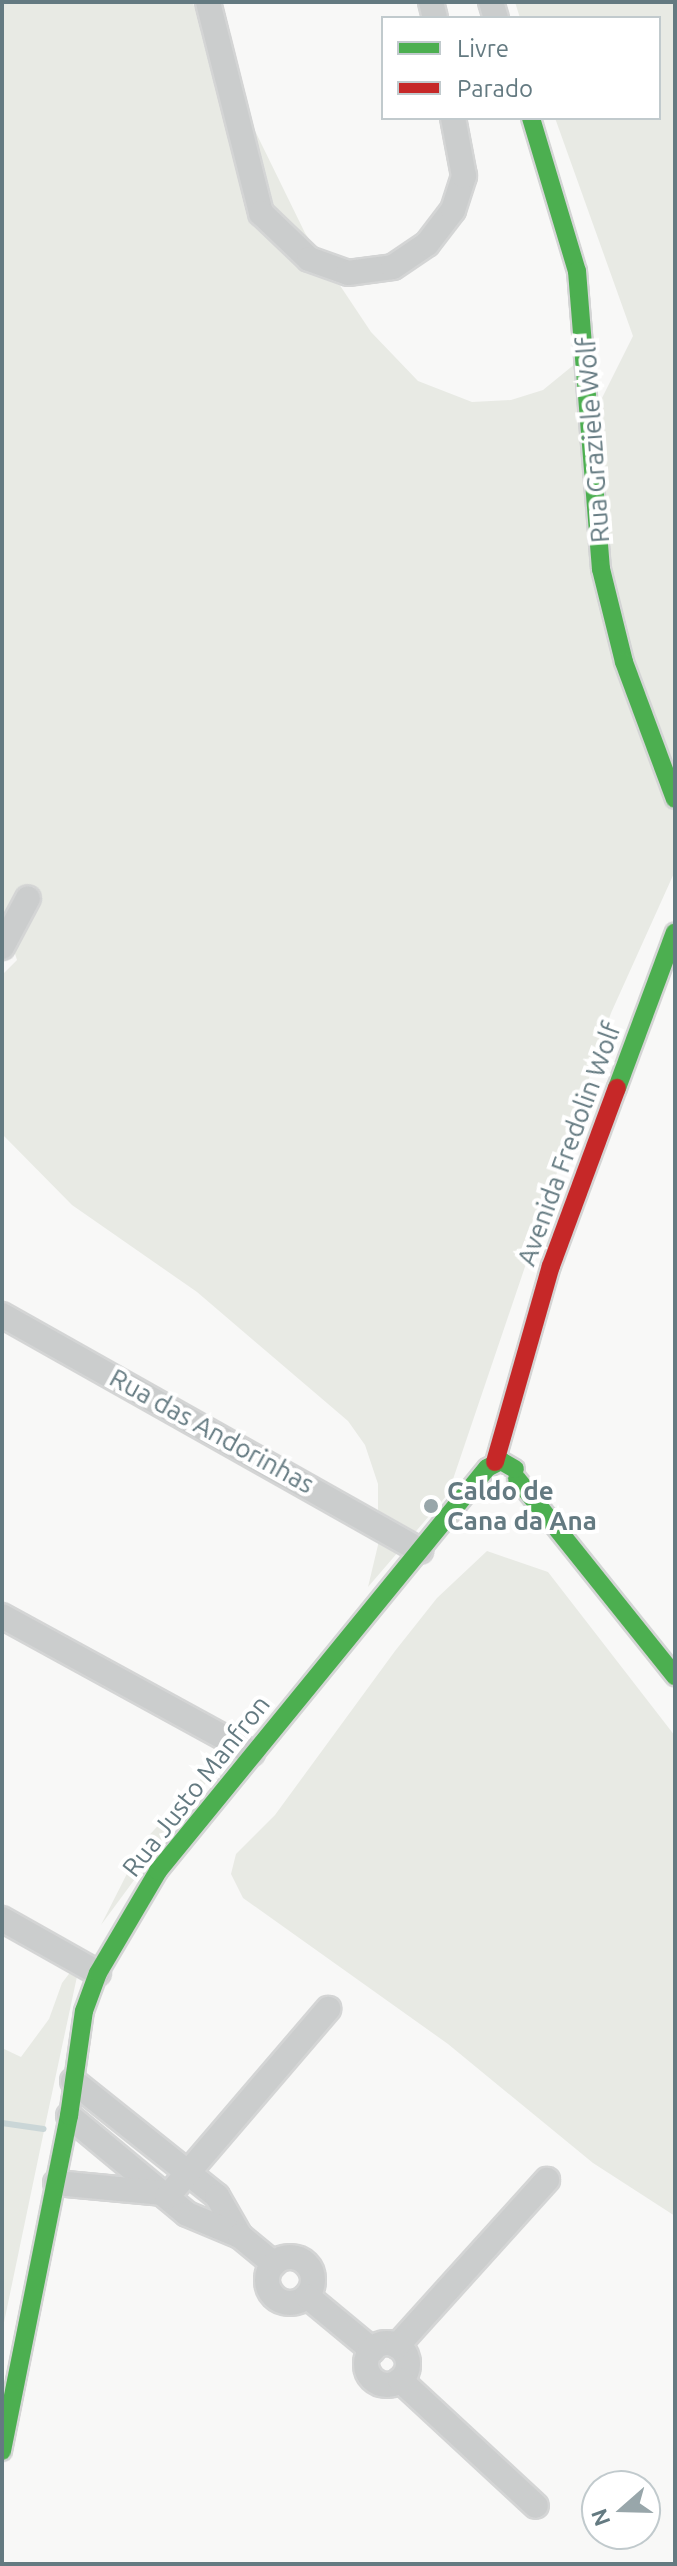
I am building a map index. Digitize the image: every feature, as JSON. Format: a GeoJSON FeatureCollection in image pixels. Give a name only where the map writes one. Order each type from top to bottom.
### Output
{"type":"FeatureCollection","features":[{"type":"Feature","properties":{"kind":"main road","name":"Rua Graziele Wolf"},"geometry":{"type":"LineString","coordinates":[[532,120],[577,271],[601,569],[624,662],[668,766],[675,799]]}},
{"type":"Feature","properties":{"kind":"main road","name":"Avenida Fredolin Wolf"},"geometry":{"type":"LineString","coordinates":[[490,1468],[551,1266],[675,932]]}},
{"type":"Feature","properties":{"kind":"main road","name":"Avenida Fredolin Wolf"},"geometry":{"type":"LineString","coordinates":[[516,1474],[519,1377]]}},
{"type":"Feature","properties":{"kind":"main road","name":"Rua Justo Manfron"},"geometry":{"type":"LineString","coordinates":[[2,2451],[69,2116],[84,2011],[98,1973],[158,1871],[252,1753],[490,1468]]}},
{"type":"Feature","properties":{"kind":"main road"},"geometry":{"type":"LineString","coordinates":[[600,1582],[495,1496],[490,1468],[516,1474],[675,1676]]}},
{"type":"Feature","properties":{"kind":"main road","name":"Rua Justo Manfron"},"geometry":{"type":"LineString","coordinates":[[446,1523],[495,1496],[516,1474]]}},
{"type":"Feature","properties":{"kind":"street"},"geometry":{"type":"LineString","coordinates":[[208,2],[261,213],[309,259],[348,273],[393,267],[427,244],[453,210],[464,176],[453,120]]}},
{"type":"Feature","properties":{"kind":"street"},"geometry":{"type":"LineString","coordinates":[[2,947],[28,898]]}},
{"type":"Feature","properties":{"kind":"street","name":"Rua das Andorinhas"},"geometry":{"type":"LineString","coordinates":[[2,1315],[420,1551]]}},
{"type":"Feature","properties":{"kind":"street"},"geometry":{"type":"LineString","coordinates":[[2,1616],[252,1753]]}},
{"type":"Feature","properties":{"kind":"street"},"geometry":{"type":"LineString","coordinates":[[2,1919],[98,1973]]}},
{"type":"Feature","properties":{"kind":"street"},"geometry":{"type":"LineString","coordinates":[[164,2195],[189,2171],[328,2009]]}},
{"type":"Feature","properties":{"kind":"street"},"geometry":{"type":"LineString","coordinates":[[73,2081],[189,2171],[227,2207],[240,2236]]}},
{"type":"Feature","properties":{"kind":"street"},"geometry":{"type":"LineString","coordinates":[[69,2116],[164,2195],[207,2226],[240,2236],[274,2264],[293,2257],[306,2264],[313,2283],[307,2296],[372,2350]]}},
{"type":"Feature","properties":{"kind":"street"},"geometry":{"type":"LineString","coordinates":[[397,2346],[547,2180]]}},
{"type":"Feature","properties":{"kind":"street"},"geometry":{"type":"LineString","coordinates":[[56,2183],[164,2195]]}},
{"type":"Feature","properties":{"kind":"street"},"geometry":{"type":"LineString","coordinates":[[384,2344],[397,2346],[408,2362],[400,2380],[383,2384],[372,2378],[367,2361],[372,2350],[384,2344]]}},
{"type":"Feature","properties":{"kind":"street"},"geometry":{"type":"LineString","coordinates":[[400,2380],[536,2506]]}},
{"type":"Feature","properties":{"kind":"shaded area"},"geometry":{"type":"Polygon","coordinates":[[[2,2],[192,2],[305,233],[371,332],[418,381],[472,402],[511,400],[543,390],[581,359],[585,432],[633,336],[556,120],[661,120],[661,16],[519,16],[515,2],[675,2],[675,871],[611,1013],[448,1494],[368,1587],[378,1545],[378,1484],[365,1445],[348,1421],[197,1292],[72,1205],[2,1134],[2,975],[17,960],[2,913],[2,2]]]}},
{"type":"Feature","properties":{"kind":"shaded area"},"geometry":{"type":"Polygon","coordinates":[[[487,1551],[548,1572],[675,1736],[675,2216],[593,2163],[448,2044],[243,1898],[231,1874],[236,1854],[275,1815],[437,1598],[487,1551]]]}},
{"type":"Feature","properties":{"kind":"shaded area"},"geometry":{"type":"Polygon","coordinates":[[[253,1722],[236,1742],[101,1925],[143,1842],[253,1722]]]}},
{"type":"Feature","properties":{"kind":"shaded area"},"geometry":{"type":"Polygon","coordinates":[[[81,1958],[2,2332],[2,2048],[21,2057],[49,2019],[62,1983],[81,1958]]]}},
{"type":"Feature","properties":{"kind":"waterway"},"geometry":{"type":"LineString","coordinates":[[2,2123],[44,2129]]}},
{"type":"Feature","properties":{"kind":"traffic: fast"},"geometry":{"type":"LineString","coordinates":[[532,120],[577,271],[601,569],[624,662],[675,799]]}},
{"type":"Feature","properties":{"kind":"traffic: fast"},"geometry":{"type":"LineString","coordinates":[[617,1088],[675,932]]}},
{"type":"Feature","properties":{"kind":"traffic: fast"},"geometry":{"type":"LineString","coordinates":[[2,2451],[69,2116],[84,2011],[98,1973],[158,1871],[487,1468],[501,1461],[515,1469]]}},
{"type":"Feature","properties":{"kind":"traffic: fast"},"geometry":{"type":"LineString","coordinates":[[517,1479],[675,1676]]}},
{"type":"Feature","properties":{"kind":"traffic: jam"},"geometry":{"type":"LineString","coordinates":[[495,1462],[551,1266],[617,1088]]}},
{"type":"Feature","properties":{"kind":"place","name":"Caldo de Cana da Ana"},"geometry":{"type":"Point","coordinates":[431,1506]}}]}
